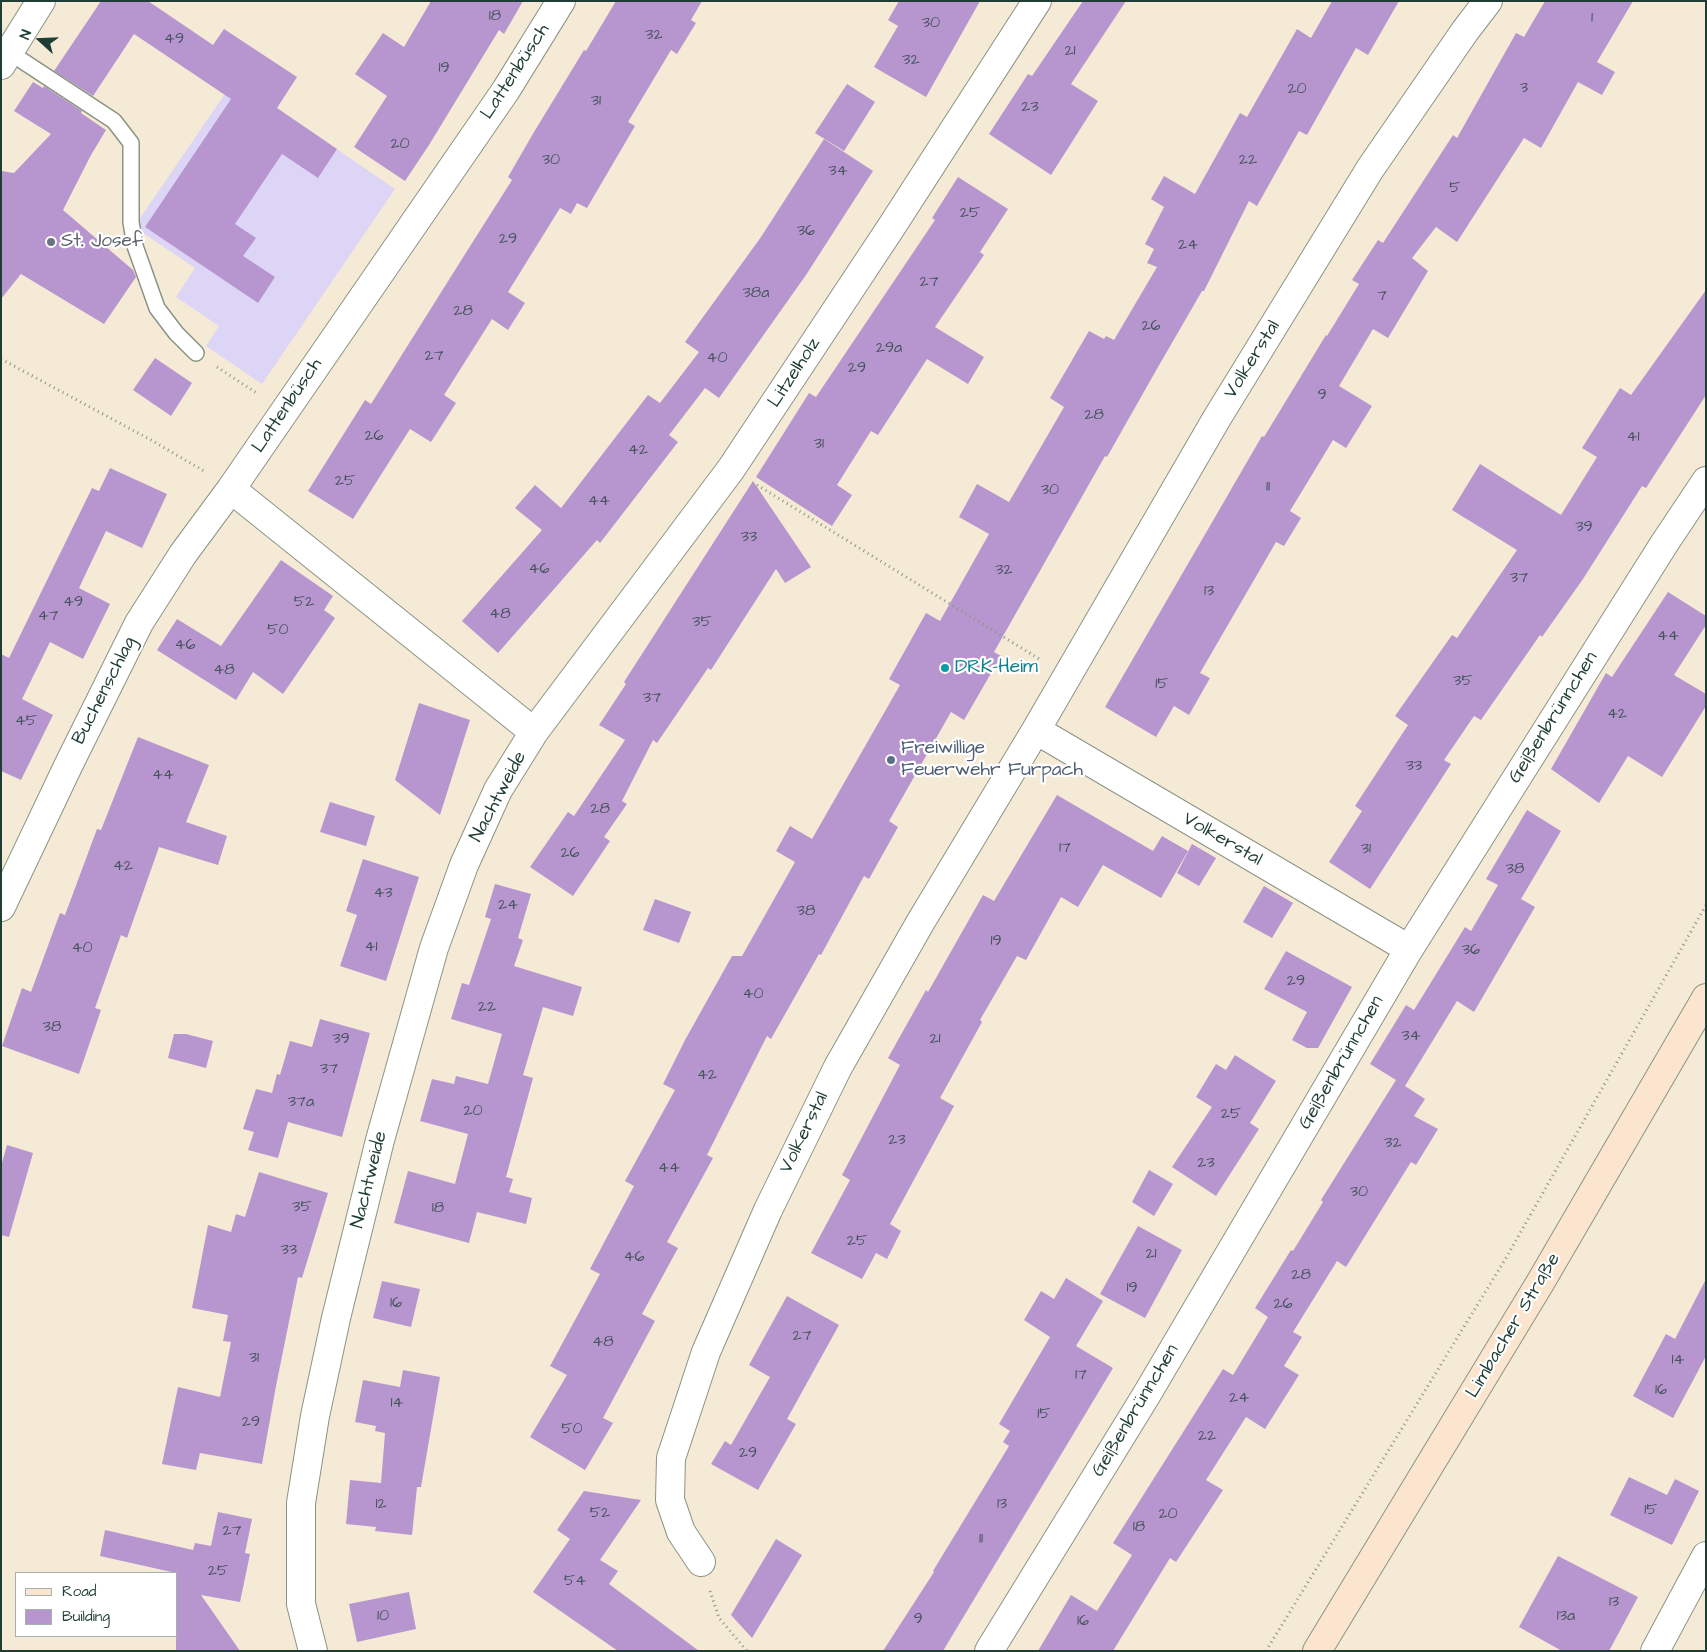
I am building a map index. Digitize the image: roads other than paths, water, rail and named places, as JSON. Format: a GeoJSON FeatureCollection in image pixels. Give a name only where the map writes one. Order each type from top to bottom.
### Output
{"type":"FeatureCollection","features":[{"type":"Feature","properties":{"kind":"main road","name":"Limbacher Straße"},"geometry":{"type":"LineString","coordinates":[[1318,1651],[1545,1275],[1706,998]]}},
{"type":"Feature","properties":{"kind":"street"},"geometry":{"type":"LineString","coordinates":[[5,58],[41,1]]}},
{"type":"Feature","properties":{"kind":"street","name":"Lattenbüsch"},"geometry":{"type":"LineString","coordinates":[[232,489],[506,90],[561,1]]}},
{"type":"Feature","properties":{"kind":"street","name":"Litzelholz"},"geometry":{"type":"LineString","coordinates":[[534,732],[731,469],[1037,1]]}},
{"type":"Feature","properties":{"kind":"street","name":"Volkerstal"},"geometry":{"type":"LineString","coordinates":[[701,1562],[681,1532],[670,1500],[671,1458],[706,1352],[768,1210],[838,1067],[920,922],[1036,730],[1218,418],[1370,169],[1464,31],[1488,1]]}},
{"type":"Feature","properties":{"kind":"street","name":"Geißenbrünnchen"},"geometry":{"type":"LineString","coordinates":[[989,1651],[1147,1394],[1409,949],[1664,544],[1706,481]]}},
{"type":"Feature","properties":{"kind":"street"},"geometry":{"type":"LineString","coordinates":[[232,489],[534,732]]}},
{"type":"Feature","properties":{"kind":"street","name":"Buchenschlag"},"geometry":{"type":"LineString","coordinates":[[1,907],[68,764],[139,623],[182,554],[232,489]]}},
{"type":"Feature","properties":{"kind":"street","name":"Volkerstal"},"geometry":{"type":"LineString","coordinates":[[1036,730],[1409,949]]}},
{"type":"Feature","properties":{"kind":"street","name":"Nachtweide"},"geometry":{"type":"LineString","coordinates":[[313,1651],[301,1604],[301,1503],[315,1416],[336,1318],[380,1140],[434,948],[464,865],[498,790],[534,732]]}},
{"type":"Feature","properties":{"kind":"street"},"geometry":{"type":"LineString","coordinates":[[1655,1651],[1706,1556]]}},
{"type":"Feature","properties":{"kind":"lane"},"geometry":{"type":"LineString","coordinates":[[5,58],[114,121],[131,143],[131,222],[135,246],[157,308],[176,333],[196,353]]}},
{"type":"Feature","properties":{"kind":"place","name":"St. Josef"},"geometry":{"type":"Point","coordinates":[51,242]}},
{"type":"Feature","properties":{"kind":"place","name":"DRK-Heim"},"geometry":{"type":"Point","coordinates":[945,668]}},
{"type":"Feature","properties":{"kind":"place","name":"Freiwillige Feuerwehr Furpach"},"geometry":{"type":"Point","coordinates":[891,760]}}]}
